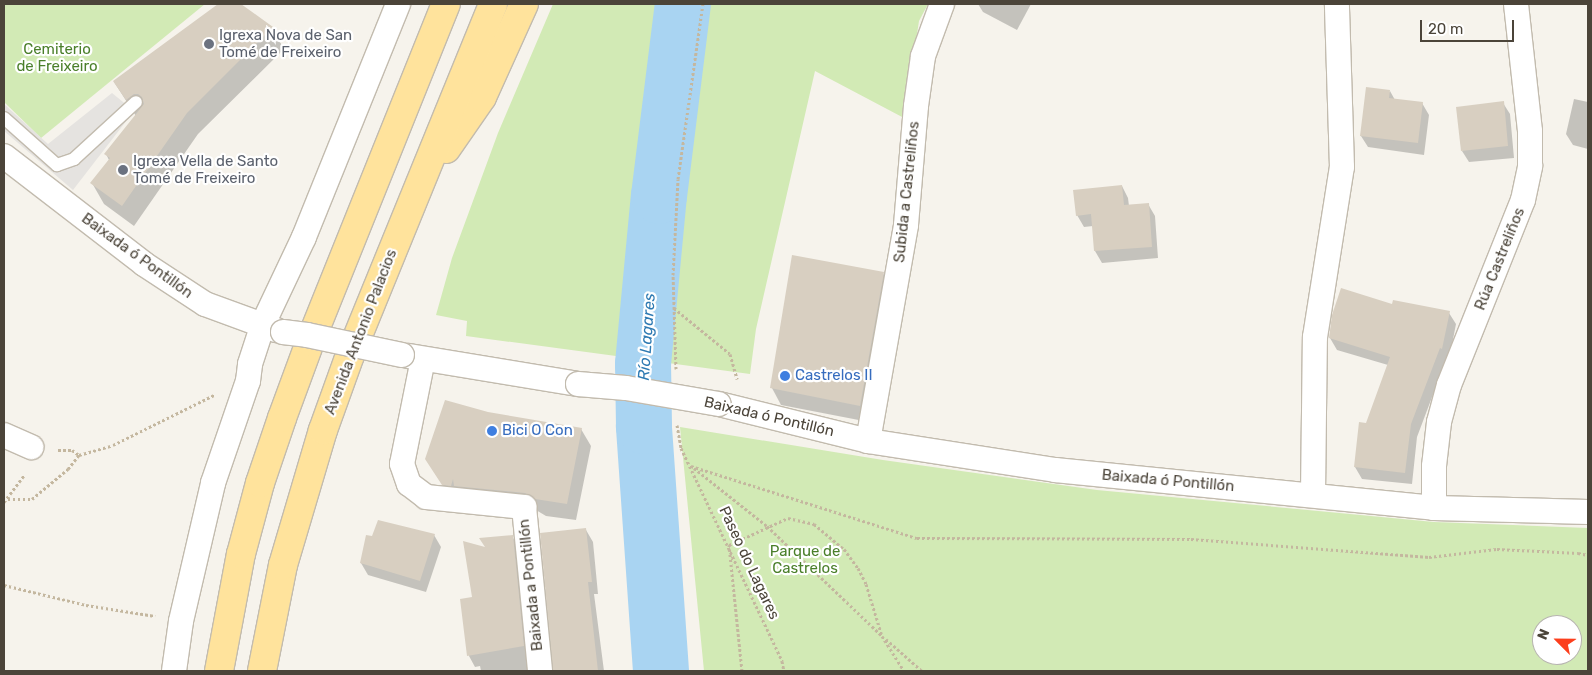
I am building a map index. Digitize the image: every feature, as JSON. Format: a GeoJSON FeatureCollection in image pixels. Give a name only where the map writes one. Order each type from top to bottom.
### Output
{"type":"FeatureCollection","features":[{"type":"Feature","properties":{"kind":"main road"},"geometry":{"type":"LineString","coordinates":[[219,671],[241,554],[282,418],[310,342],[446,4]]}},
{"type":"Feature","properties":{"kind":"main road","name":"Avenida Antonio Palacios"},"geometry":{"type":"LineString","coordinates":[[262,671],[283,565],[312,464],[350,355],[493,4]]}},
{"type":"Feature","properties":{"kind":"main road"},"geometry":{"type":"LineString","coordinates":[[419,187],[482,97],[524,4]]}},
{"type":"Feature","properties":{"kind":"street"},"geometry":{"type":"LineString","coordinates":[[174,671],[181,620],[213,483],[248,381],[250,364],[272,329],[304,237],[398,4]]}},
{"type":"Feature","properties":{"kind":"street","name":"Subida a Castreliños"},"geometry":{"type":"LineString","coordinates":[[868,441],[906,225],[916,106],[923,56],[942,4]]}},
{"type":"Feature","properties":{"kind":"street"},"geometry":{"type":"LineString","coordinates":[[1312,494],[1315,337],[1342,167],[1337,4]]}},
{"type":"Feature","properties":{"kind":"street","name":"Rúa Castreliños"},"geometry":{"type":"LineString","coordinates":[[1434,508],[1434,466],[1439,422],[1446,394],[1524,200],[1530,166],[1530,131],[1516,4]]}},
{"type":"Feature","properties":{"kind":"street","name":"Baixada ó Pontillón"},"geometry":{"type":"LineString","coordinates":[[4,156],[144,264],[205,304],[272,329],[413,357],[578,384],[626,388],[720,404],[868,441],[1055,470],[1312,494],[1434,508],[1588,512]]}},
{"type":"Feature","properties":{"kind":"street","name":"Baixada a Pontillón"},"geometry":{"type":"LineString","coordinates":[[413,357],[402,464],[409,484],[426,497],[524,507],[540,671]]}},
{"type":"Feature","properties":{"kind":"street"},"geometry":{"type":"LineString","coordinates":[[4,435],[40,447]]}},
{"type":"Feature","properties":{"kind":"lane"},"geometry":{"type":"LineString","coordinates":[[4,118],[57,165],[74,158],[136,102]]}},
{"type":"Feature","properties":{"kind":"path"},"geometry":{"type":"LineString","coordinates":[[676,370],[673,308],[674,241],[678,179],[703,4]]}},
{"type":"Feature","properties":{"kind":"path"},"geometry":{"type":"LineString","coordinates":[[673,308],[730,354],[738,376],[736,387]]}},
{"type":"Feature","properties":{"kind":"path"},"geometry":{"type":"LineString","coordinates":[[8,499],[32,499],[68,469],[79,455],[113,445],[215,394]]}},
{"type":"Feature","properties":{"kind":"path","name":"Paseo do Lagares"},"geometry":{"type":"LineString","coordinates":[[676,415],[677,433],[682,448],[782,661],[784,671]]}},
{"type":"Feature","properties":{"kind":"path"},"geometry":{"type":"LineString","coordinates":[[40,447],[72,450],[79,455]]}},
{"type":"Feature","properties":{"kind":"path"},"geometry":{"type":"LineString","coordinates":[[691,466],[767,526],[882,636],[922,671]]}},
{"type":"Feature","properties":{"kind":"path"},"geometry":{"type":"LineString","coordinates":[[691,466],[916,538],[1191,539],[1429,557],[1497,549],[1578,552],[1588,556]]}},
{"type":"Feature","properties":{"kind":"path"},"geometry":{"type":"LineString","coordinates":[[4,502],[8,499],[25,472]]}},
{"type":"Feature","properties":{"kind":"path"},"geometry":{"type":"LineString","coordinates":[[742,671],[728,545],[788,518],[814,524],[844,549],[858,568],[866,584],[882,636],[904,671]]}},
{"type":"Feature","properties":{"kind":"path"},"geometry":{"type":"LineString","coordinates":[[4,586],[86,605],[181,620]]}},
{"type":"Feature","properties":{"kind":"green space","name":"Cemiterio de Freixeiro"},"geometry":{"type":"Polygon","coordinates":[[[4,4],[205,4],[41,138],[4,102],[4,4]]]}},
{"type":"Feature","properties":{"kind":"green space"},"geometry":{"type":"Polygon","coordinates":[[[553,4],[928,4],[919,21],[904,118],[815,71],[756,329],[750,374],[466,336],[467,321],[436,315],[452,258],[498,133],[553,4]]]}},
{"type":"Feature","properties":{"kind":"green space","name":"Parque de Castrelos"},"geometry":{"type":"Polygon","coordinates":[[[680,427],[883,460],[1097,490],[1434,522],[1588,528],[1588,671],[704,671],[680,427]]]}},
{"type":"Feature","properties":{"kind":"shaded area"},"geometry":{"type":"Polygon","coordinates":[[[112,93],[134,111],[73,190],[4,131],[4,104],[48,144],[112,93]]]}},
{"type":"Feature","properties":{"kind":"building","name":"Igrexa Nova de San Tomé de Freixeiro"},"geometry":{"type":"Polygon","coordinates":[[[218,4],[241,4],[273,27],[187,113],[122,206],[90,183],[110,158],[104,154],[144,104],[142,97],[138,94],[134,94],[126,100],[113,81],[218,4]]]}},
{"type":"Feature","properties":{"kind":"building"},"geometry":{"type":"Polygon","coordinates":[[[1366,87],[1390,90],[1389,98],[1423,102],[1418,143],[1360,136],[1366,87]]]}},
{"type":"Feature","properties":{"kind":"building"},"geometry":{"type":"Polygon","coordinates":[[[1504,101],[1508,146],[1461,151],[1456,107],[1504,101]]]}},
{"type":"Feature","properties":{"kind":"building"},"geometry":{"type":"Polygon","coordinates":[[[1122,185],[1124,205],[1149,203],[1152,247],[1094,251],[1091,214],[1076,216],[1073,190],[1122,185]]]}},
{"type":"Feature","properties":{"kind":"building"},"geometry":{"type":"Polygon","coordinates":[[[792,255],[884,272],[860,406],[770,388],[792,255]]]}},
{"type":"Feature","properties":{"kind":"building"},"geometry":{"type":"Polygon","coordinates":[[[1341,288],[1392,304],[1393,300],[1450,311],[1442,349],[1440,348],[1411,424],[1405,473],[1354,467],[1359,422],[1366,423],[1390,357],[1329,338],[1332,315],[1341,288]]]}},
{"type":"Feature","properties":{"kind":"building"},"geometry":{"type":"Polygon","coordinates":[[[445,400],[488,412],[582,428],[567,504],[535,499],[525,493],[454,486],[453,479],[451,486],[442,485],[425,459],[445,400]]]}},
{"type":"Feature","properties":{"kind":"building"},"geometry":{"type":"Polygon","coordinates":[[[378,520],[435,534],[420,581],[360,563],[366,535],[372,536],[378,520]]]}},
{"type":"Feature","properties":{"kind":"building"},"geometry":{"type":"Polygon","coordinates":[[[586,528],[592,582],[588,582],[598,671],[553,671],[540,533],[586,528]]]}},
{"type":"Feature","properties":{"kind":"building"},"geometry":{"type":"Polygon","coordinates":[[[513,535],[524,646],[467,656],[460,599],[472,597],[463,541],[485,547],[479,538],[513,535]]]}},
{"type":"Feature","properties":{"kind":"waterway","name":"Río Lagares"},"geometry":{"type":"LineString","coordinates":[[661,671],[644,426],[643,364],[659,196],[683,4]]}},
{"type":"Feature","properties":{"kind":"place","name":"Igrexa Nova de San Tomé de Freixeiro"},"geometry":{"type":"Point","coordinates":[209,44]}},
{"type":"Feature","properties":{"kind":"place","name":"Igrexa Vella de Santo Tomé de Freixeiro"},"geometry":{"type":"Point","coordinates":[123,170]}},
{"type":"Feature","properties":{"kind":"place","name":"Castrelos II"},"geometry":{"type":"Point","coordinates":[785,376]}},
{"type":"Feature","properties":{"kind":"place","name":"Bici O Con"},"geometry":{"type":"Point","coordinates":[492,431]}}]}
